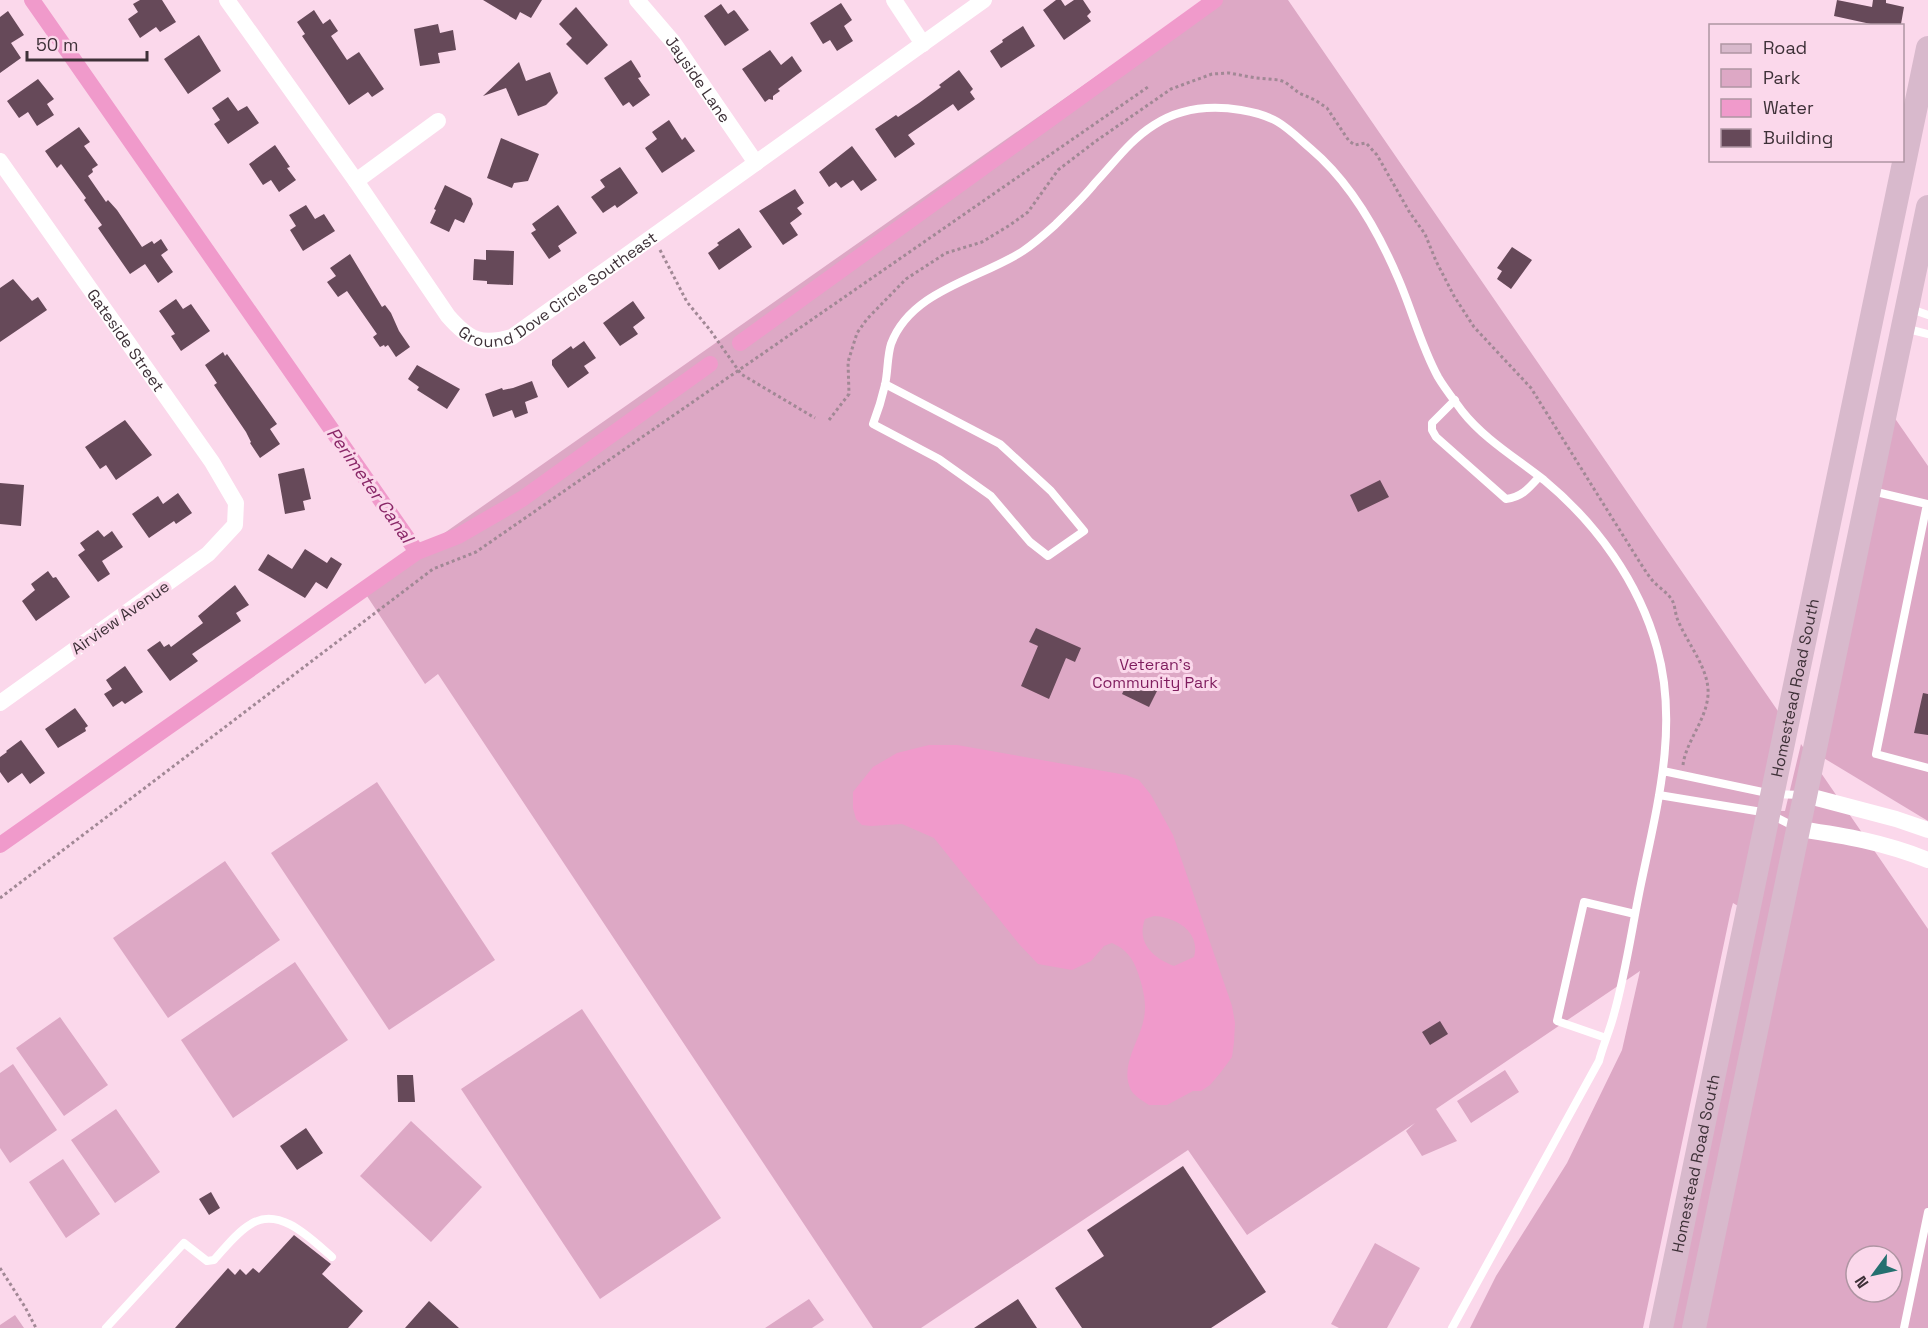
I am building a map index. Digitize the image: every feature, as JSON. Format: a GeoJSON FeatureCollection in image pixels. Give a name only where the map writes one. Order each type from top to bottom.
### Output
{"type":"FeatureCollection","features":[{"type":"Feature","properties":{"kind":"main road","name":"Homestead Road South"},"geometry":{"type":"LineString","coordinates":[[1661,1328],[1928,48]]}},
{"type":"Feature","properties":{"kind":"main road"},"geometry":{"type":"LineString","coordinates":[[1867,346],[1909,317],[1895,297],[1921,157],[1913,121]]}},
{"type":"Feature","properties":{"kind":"main road","name":"Homestead Road South"},"geometry":{"type":"LineString","coordinates":[[1694,1328],[1799,829],[1804,795],[1869,490],[1909,317],[1928,207]]}},
{"type":"Feature","properties":{"kind":"street","name":"Ground Dove Circle Southeast"},"geometry":{"type":"LineString","coordinates":[[227,0],[356,181],[448,316],[461,331],[476,340],[494,342],[512,337],[984,0]]}},
{"type":"Feature","properties":{"kind":"street","name":"Jayside Lane"},"geometry":{"type":"LineString","coordinates":[[637,0],[673,42],[756,163]]}},
{"type":"Feature","properties":{"kind":"street"},"geometry":{"type":"LineString","coordinates":[[894,0],[924,44]]}},
{"type":"Feature","properties":{"kind":"street"},"geometry":{"type":"LineString","coordinates":[[356,181],[438,121]]}},
{"type":"Feature","properties":{"kind":"street","name":"Gateside Street"},"geometry":{"type":"LineString","coordinates":[[0,161],[212,462],[236,503],[235,525]]}},
{"type":"Feature","properties":{"kind":"street","name":"Airview Avenue"},"geometry":{"type":"LineString","coordinates":[[0,703],[208,554],[235,525]]}},
{"type":"Feature","properties":{"kind":"street"},"geometry":{"type":"LineString","coordinates":[[1804,795],[1896,819],[1928,830]]}},
{"type":"Feature","properties":{"kind":"street"},"geometry":{"type":"LineString","coordinates":[[1799,829],[1861,838],[1900,848],[1928,860]]}},
{"type":"Feature","properties":{"kind":"lane"},"geometry":{"type":"LineString","coordinates":[[885,384],[1000,444],[1051,491],[1084,531],[1047,556],[1030,542],[991,496],[939,459],[873,424],[885,384],[891,343],[914,312],[943,291],[1021,253],[1039,239],[1094,185],[1118,157],[1152,126],[1189,110],[1227,108],[1274,118],[1290,128],[1327,162],[1344,182],[1396,274],[1439,379],[1466,416],[1586,518],[1624,572],[1639,600],[1658,651],[1666,702],[1665,754],[1659,795],[1614,1015],[1599,1061],[1452,1328]]}},
{"type":"Feature","properties":{"kind":"lane"},"geometry":{"type":"LineString","coordinates":[[1909,317],[1928,334]]}},
{"type":"Feature","properties":{"kind":"lane"},"geometry":{"type":"LineString","coordinates":[[1455,400],[1432,423],[1432,430],[1436,437],[1506,499],[1515,498],[1525,492],[1539,477]]}},
{"type":"Feature","properties":{"kind":"lane"},"geometry":{"type":"LineString","coordinates":[[1869,490],[1928,505],[1876,754],[1928,768]]}},
{"type":"Feature","properties":{"kind":"lane"},"geometry":{"type":"LineString","coordinates":[[1663,771],[1770,804],[1799,829]]}},
{"type":"Feature","properties":{"kind":"lane"},"geometry":{"type":"LineString","coordinates":[[1659,795],[1770,804],[1804,795]]}},
{"type":"Feature","properties":{"kind":"lane"},"geometry":{"type":"LineString","coordinates":[[1606,1038],[1557,1021],[1584,902],[1635,914]]}},
{"type":"Feature","properties":{"kind":"lane"},"geometry":{"type":"LineString","coordinates":[[1904,1328],[1928,1212]]}},
{"type":"Feature","properties":{"kind":"lane"},"geometry":{"type":"LineString","coordinates":[[106,1328],[184,1243],[207,1261],[214,1260],[250,1224],[266,1217],[293,1225],[332,1257]]}},
{"type":"Feature","properties":{"kind":"path"},"geometry":{"type":"LineString","coordinates":[[829,420],[849,394],[848,362],[857,333],[867,319],[906,279],[946,253],[982,242],[1010,225],[1028,212],[1058,170],[1171,89],[1193,79],[1212,74],[1229,73],[1285,82],[1299,93],[1327,108],[1349,141],[1356,145],[1366,143],[1377,155],[1410,213],[1425,234],[1450,287],[1474,327],[1531,388],[1639,561],[1652,580],[1672,601],[1676,617],[1689,646],[1703,669],[1708,694],[1701,721],[1684,756],[1682,769]]}},
{"type":"Feature","properties":{"kind":"path"},"geometry":{"type":"LineString","coordinates":[[0,898],[433,569],[476,552],[1148,87]]}},
{"type":"Feature","properties":{"kind":"path"},"geometry":{"type":"LineString","coordinates":[[653,237],[687,303],[710,330],[741,374],[815,418]]}},
{"type":"Feature","properties":{"kind":"path"},"geometry":{"type":"LineString","coordinates":[[0,1268],[36,1328]]}},
{"type":"Feature","properties":{"kind":"green space","name":"Veteran's Community Park"},"geometry":{"type":"Polygon","coordinates":[[[1205,0],[1288,0],[1780,714],[1738,906],[1733,903],[1731,910],[1643,1328],[1470,1328],[1496,1276],[1567,1163],[1622,1050],[1640,971],[1436,1109],[1457,1141],[1422,1156],[1406,1131],[1415,1123],[1247,1235],[1188,1150],[921,1328],[873,1328],[438,674],[425,684],[363,590],[1205,0]]]}},
{"type":"Feature","properties":{"kind":"green space"},"geometry":{"type":"Polygon","coordinates":[[[1894,417],[1928,466],[1928,821],[1822,757],[1894,417]]]}},
{"type":"Feature","properties":{"kind":"green space"},"geometry":{"type":"Polygon","coordinates":[[[1801,744],[1805,750],[1685,1328],[1670,1328],[1778,811],[1785,811],[1801,744]]]}},
{"type":"Feature","properties":{"kind":"green space"},"geometry":{"type":"Polygon","coordinates":[[[1819,770],[1928,929],[1928,1328],[1703,1328],[1819,770]]]}},
{"type":"Feature","properties":{"kind":"green space"},"geometry":{"type":"Polygon","coordinates":[[[377,782],[495,960],[389,1030],[271,853],[377,782]]]}},
{"type":"Feature","properties":{"kind":"green space"},"geometry":{"type":"Polygon","coordinates":[[[225,861],[280,940],[168,1018],[113,938],[225,861]]]}},
{"type":"Feature","properties":{"kind":"green space"},"geometry":{"type":"Polygon","coordinates":[[[295,962],[348,1040],[233,1118],[181,1040],[295,962]]]}},
{"type":"Feature","properties":{"kind":"green space"},"geometry":{"type":"Polygon","coordinates":[[[582,1009],[721,1218],[600,1299],[461,1089],[582,1009]]]}},
{"type":"Feature","properties":{"kind":"green space"},"geometry":{"type":"Polygon","coordinates":[[[60,1017],[108,1085],[64,1116],[16,1048],[60,1017]]]}},
{"type":"Feature","properties":{"kind":"green space"},"geometry":{"type":"Polygon","coordinates":[[[13,1064],[57,1130],[10,1163],[0,1148],[0,1073],[13,1064]]]}},
{"type":"Feature","properties":{"kind":"green space"},"geometry":{"type":"Polygon","coordinates":[[[1505,1070],[1519,1092],[1471,1123],[1457,1101],[1505,1070]]]}},
{"type":"Feature","properties":{"kind":"green space"},"geometry":{"type":"Polygon","coordinates":[[[116,1109],[160,1172],[115,1203],[71,1140],[116,1109]]]}},
{"type":"Feature","properties":{"kind":"green space"},"geometry":{"type":"Polygon","coordinates":[[[411,1121],[482,1187],[431,1242],[360,1176],[411,1121]]]}},
{"type":"Feature","properties":{"kind":"green space"},"geometry":{"type":"Polygon","coordinates":[[[63,1159],[100,1214],[66,1238],[29,1182],[63,1159]]]}},
{"type":"Feature","properties":{"kind":"green space"},"geometry":{"type":"Polygon","coordinates":[[[1375,1243],[1420,1268],[1387,1328],[1339,1328],[1331,1324],[1375,1243]]]}},
{"type":"Feature","properties":{"kind":"green space"},"geometry":{"type":"Polygon","coordinates":[[[809,1299],[824,1320],[812,1328],[765,1328],[809,1299]]]}},
{"type":"Feature","properties":{"kind":"green space"},"geometry":{"type":"Polygon","coordinates":[[[15,1315],[24,1328],[0,1328],[0,1325],[15,1315]]]}},
{"type":"Feature","properties":{"kind":"water"},"geometry":{"type":"Polygon","coordinates":[[[929,745],[957,745],[1126,775],[1139,780],[1151,795],[1173,835],[1232,1006],[1235,1023],[1232,1057],[1210,1085],[1167,1105],[1149,1105],[1132,1092],[1127,1072],[1142,1027],[1145,1001],[1136,968],[1131,958],[1121,948],[1112,943],[1104,946],[1091,961],[1072,970],[1038,964],[1019,944],[934,838],[902,824],[871,826],[862,825],[856,819],[853,792],[873,767],[897,753],[929,745]],[[1154,916],[1145,919],[1143,935],[1148,948],[1159,959],[1174,966],[1194,957],[1194,940],[1190,933],[1185,927],[1171,919],[1154,916]]]}},
{"type":"Feature","properties":{"kind":"building"},"geometry":{"type":"Polygon","coordinates":[[[140,0],[162,0],[176,22],[160,32],[156,27],[140,38],[128,19],[138,12],[133,4],[140,0]]]}},
{"type":"Feature","properties":{"kind":"building"},"geometry":{"type":"Polygon","coordinates":[[[483,0],[542,0],[531,18],[520,12],[516,20],[483,0]]]}},
{"type":"Feature","properties":{"kind":"building"},"geometry":{"type":"Polygon","coordinates":[[[1056,0],[1061,0],[1065,6],[1074,0],[1083,0],[1091,12],[1087,16],[1091,21],[1064,40],[1043,10],[1056,0]]]}},
{"type":"Feature","properties":{"kind":"building"},"geometry":{"type":"Polygon","coordinates":[[[1837,0],[1872,7],[1873,0],[1886,0],[1886,3],[1904,7],[1901,24],[1871,24],[1834,16],[1837,0]]]}},
{"type":"Feature","properties":{"kind":"building"},"geometry":{"type":"Polygon","coordinates":[[[841,3],[852,20],[844,26],[853,41],[837,51],[830,40],[823,44],[810,23],[841,3]]]}},
{"type":"Feature","properties":{"kind":"building"},"geometry":{"type":"Polygon","coordinates":[[[721,4],[728,14],[734,10],[749,30],[725,46],[704,16],[721,4]]]}},
{"type":"Feature","properties":{"kind":"building"},"geometry":{"type":"Polygon","coordinates":[[[576,7],[608,45],[587,65],[566,44],[572,38],[559,24],[576,7]]]}},
{"type":"Feature","properties":{"kind":"building"},"geometry":{"type":"Polygon","coordinates":[[[314,10],[323,24],[330,19],[338,31],[331,36],[347,60],[359,52],[384,89],[372,97],[368,92],[349,105],[302,36],[305,34],[297,22],[314,10]]]}},
{"type":"Feature","properties":{"kind":"building"},"geometry":{"type":"Polygon","coordinates":[[[8,11],[24,35],[11,43],[21,58],[0,73],[0,17],[8,11]]]}},
{"type":"Feature","properties":{"kind":"building"},"geometry":{"type":"Polygon","coordinates":[[[438,24],[440,33],[453,30],[456,50],[438,53],[440,63],[420,66],[414,29],[438,24]]]}},
{"type":"Feature","properties":{"kind":"building"},"geometry":{"type":"Polygon","coordinates":[[[1023,26],[1035,46],[1001,68],[990,51],[1023,26]]]}},
{"type":"Feature","properties":{"kind":"building"},"geometry":{"type":"Polygon","coordinates":[[[199,35],[221,71],[188,94],[164,59],[199,35]]]}},
{"type":"Feature","properties":{"kind":"building"},"geometry":{"type":"Polygon","coordinates":[[[770,50],[781,65],[792,56],[802,71],[778,89],[780,91],[773,96],[773,100],[769,99],[765,102],[742,69],[770,50]]]}},
{"type":"Feature","properties":{"kind":"building"},"geometry":{"type":"Polygon","coordinates":[[[631,60],[640,74],[641,77],[638,78],[650,95],[633,107],[629,102],[623,106],[604,78],[631,60]]]}},
{"type":"Feature","properties":{"kind":"building"},"geometry":{"type":"Polygon","coordinates":[[[519,62],[526,81],[550,72],[558,93],[546,105],[518,116],[506,88],[483,96],[519,62]]]}},
{"type":"Feature","properties":{"kind":"building"},"geometry":{"type":"Polygon","coordinates":[[[959,70],[973,89],[970,92],[975,99],[958,111],[953,104],[908,135],[915,144],[895,158],[875,129],[919,103],[959,70]]]}},
{"type":"Feature","properties":{"kind":"building"},"geometry":{"type":"Polygon","coordinates":[[[38,79],[54,99],[47,104],[54,115],[37,126],[28,112],[19,118],[7,101],[38,79]]]}},
{"type":"Feature","properties":{"kind":"building"},"geometry":{"type":"Polygon","coordinates":[[[228,97],[238,111],[247,106],[259,123],[228,144],[214,124],[220,120],[212,108],[228,97]]]}},
{"type":"Feature","properties":{"kind":"building"},"geometry":{"type":"Polygon","coordinates":[[[669,120],[682,140],[685,137],[695,151],[662,173],[645,148],[657,139],[652,132],[669,120]]]}},
{"type":"Feature","properties":{"kind":"building"},"geometry":{"type":"Polygon","coordinates":[[[79,127],[90,142],[84,146],[98,165],[88,176],[106,202],[108,200],[117,210],[142,247],[152,241],[154,244],[161,239],[168,250],[161,255],[173,272],[158,283],[145,264],[130,274],[98,228],[102,225],[84,200],[86,198],[61,164],[57,168],[45,151],[79,127]]]}},
{"type":"Feature","properties":{"kind":"building"},"geometry":{"type":"Polygon","coordinates":[[[501,138],[539,154],[528,181],[514,183],[512,188],[487,178],[501,138]]]}},
{"type":"Feature","properties":{"kind":"building"},"geometry":{"type":"Polygon","coordinates":[[[275,145],[296,180],[279,192],[271,180],[263,185],[249,164],[275,145]]]}},
{"type":"Feature","properties":{"kind":"building"},"geometry":{"type":"Polygon","coordinates":[[[852,146],[877,180],[861,191],[853,180],[841,188],[836,182],[829,187],[819,172],[852,146]]]}},
{"type":"Feature","properties":{"kind":"building"},"geometry":{"type":"Polygon","coordinates":[[[620,167],[638,193],[617,208],[615,205],[603,213],[591,197],[605,187],[600,180],[620,167]]]}},
{"type":"Feature","properties":{"kind":"building"},"geometry":{"type":"Polygon","coordinates":[[[445,185],[471,198],[473,204],[464,223],[455,219],[449,232],[430,223],[445,185]]]}},
{"type":"Feature","properties":{"kind":"building"},"geometry":{"type":"Polygon","coordinates":[[[795,189],[804,203],[797,208],[802,214],[790,223],[798,235],[783,245],[759,211],[795,189]]]}},
{"type":"Feature","properties":{"kind":"building"},"geometry":{"type":"Polygon","coordinates":[[[306,205],[315,219],[324,214],[335,231],[303,251],[290,230],[296,226],[289,215],[306,205]]]}},
{"type":"Feature","properties":{"kind":"building"},"geometry":{"type":"Polygon","coordinates":[[[558,205],[577,233],[558,246],[561,251],[549,259],[531,233],[536,230],[532,224],[558,205]]]}},
{"type":"Feature","properties":{"kind":"building"},"geometry":{"type":"Polygon","coordinates":[[[739,228],[752,247],[719,270],[708,253],[719,245],[717,243],[739,228]]]}},
{"type":"Feature","properties":{"kind":"building"},"geometry":{"type":"Polygon","coordinates":[[[1512,247],[1532,260],[1511,289],[1497,279],[1502,271],[1497,268],[1512,247]]]}},
{"type":"Feature","properties":{"kind":"building"},"geometry":{"type":"Polygon","coordinates":[[[486,250],[514,251],[513,285],[487,284],[487,281],[473,280],[474,259],[486,260],[486,250]]]}},
{"type":"Feature","properties":{"kind":"building"},"geometry":{"type":"Polygon","coordinates":[[[350,254],[382,307],[385,305],[391,313],[410,347],[396,357],[388,345],[380,347],[373,337],[377,334],[347,291],[338,297],[327,282],[336,276],[330,268],[350,254]]]}},
{"type":"Feature","properties":{"kind":"building"},"geometry":{"type":"Polygon","coordinates":[[[13,279],[32,301],[38,297],[47,310],[0,342],[0,288],[13,279]]]}},
{"type":"Feature","properties":{"kind":"building"},"geometry":{"type":"Polygon","coordinates":[[[176,299],[183,309],[191,304],[210,331],[181,351],[171,336],[175,334],[159,311],[176,299]]]}},
{"type":"Feature","properties":{"kind":"building"},"geometry":{"type":"Polygon","coordinates":[[[633,301],[645,318],[633,327],[638,334],[620,346],[603,323],[633,301]]]}},
{"type":"Feature","properties":{"kind":"building"},"geometry":{"type":"Polygon","coordinates":[[[584,341],[596,358],[584,366],[589,373],[568,388],[552,365],[552,360],[571,346],[573,349],[584,341]]]}},
{"type":"Feature","properties":{"kind":"building"},"geometry":{"type":"Polygon","coordinates":[[[223,352],[225,356],[227,354],[277,424],[270,429],[280,444],[260,458],[246,432],[214,385],[217,383],[205,365],[223,352]]]}},
{"type":"Feature","properties":{"kind":"building"},"geometry":{"type":"Polygon","coordinates":[[[417,365],[460,389],[447,409],[417,390],[419,387],[408,379],[417,365]]]}},
{"type":"Feature","properties":{"kind":"building"},"geometry":{"type":"Polygon","coordinates":[[[532,381],[538,397],[525,402],[528,413],[515,418],[512,410],[493,417],[485,394],[532,381]]]}},
{"type":"Feature","properties":{"kind":"building"},"geometry":{"type":"Polygon","coordinates":[[[125,420],[152,455],[116,480],[106,465],[100,469],[85,447],[125,420]]]}},
{"type":"Feature","properties":{"kind":"building"},"geometry":{"type":"Polygon","coordinates":[[[304,468],[311,499],[303,501],[305,510],[285,514],[278,474],[304,468]]]}},
{"type":"Feature","properties":{"kind":"building"},"geometry":{"type":"Polygon","coordinates":[[[1380,480],[1389,497],[1358,512],[1350,495],[1380,480]]]}},
{"type":"Feature","properties":{"kind":"building"},"geometry":{"type":"Polygon","coordinates":[[[0,483],[24,485],[21,526],[0,524],[0,483]]]}},
{"type":"Feature","properties":{"kind":"building"},"geometry":{"type":"Polygon","coordinates":[[[178,493],[192,513],[176,524],[174,521],[149,538],[132,514],[158,496],[163,504],[178,493]]]}},
{"type":"Feature","properties":{"kind":"building"},"geometry":{"type":"Polygon","coordinates":[[[98,530],[104,537],[112,531],[123,547],[102,561],[110,574],[98,582],[78,555],[85,550],[80,543],[98,530]]]}},
{"type":"Feature","properties":{"kind":"building"},"geometry":{"type":"Polygon","coordinates":[[[305,549],[327,563],[331,557],[342,564],[327,589],[316,582],[305,598],[258,570],[268,554],[292,569],[305,549]]]}},
{"type":"Feature","properties":{"kind":"building"},"geometry":{"type":"Polygon","coordinates":[[[48,571],[53,578],[56,577],[70,597],[36,621],[22,601],[35,590],[31,584],[48,571]]]}},
{"type":"Feature","properties":{"kind":"building"},"geometry":{"type":"Polygon","coordinates":[[[235,585],[249,605],[236,613],[241,621],[192,654],[198,661],[170,681],[147,650],[160,641],[164,647],[169,644],[171,647],[203,623],[198,616],[235,585]]]}},
{"type":"Feature","properties":{"kind":"building"},"geometry":{"type":"Polygon","coordinates":[[[1036,628],[1081,648],[1075,662],[1066,658],[1049,699],[1021,686],[1038,646],[1029,642],[1036,628]]]}},
{"type":"Feature","properties":{"kind":"building"},"geometry":{"type":"Polygon","coordinates":[[[125,666],[143,692],[125,704],[122,701],[113,707],[104,694],[112,689],[106,680],[125,666]]]}},
{"type":"Feature","properties":{"kind":"building"},"geometry":{"type":"Polygon","coordinates":[[[1130,678],[1157,691],[1149,707],[1122,694],[1130,678]]]}},
{"type":"Feature","properties":{"kind":"building"},"geometry":{"type":"Polygon","coordinates":[[[1923,693],[1928,694],[1928,735],[1914,733],[1923,693]]]}},
{"type":"Feature","properties":{"kind":"building"},"geometry":{"type":"Polygon","coordinates":[[[75,708],[88,726],[85,728],[86,731],[58,748],[45,729],[75,708]]]}},
{"type":"Feature","properties":{"kind":"building"},"geometry":{"type":"Polygon","coordinates":[[[21,740],[45,773],[30,784],[22,773],[8,783],[0,772],[0,757],[21,740]]]}},
{"type":"Feature","properties":{"kind":"building"},"geometry":{"type":"Polygon","coordinates":[[[1440,1021],[1448,1034],[1430,1045],[1422,1032],[1440,1021]]]}},
{"type":"Feature","properties":{"kind":"building"},"geometry":{"type":"Polygon","coordinates":[[[397,1075],[413,1075],[415,1102],[398,1102],[397,1075]]]}},
{"type":"Feature","properties":{"kind":"building"},"geometry":{"type":"Polygon","coordinates":[[[306,1128],[323,1153],[297,1170],[280,1146],[306,1128]]]}},
{"type":"Feature","properties":{"kind":"building"},"geometry":{"type":"Polygon","coordinates":[[[1183,1166],[1266,1292],[1211,1328],[1082,1328],[1055,1288],[1104,1256],[1087,1230],[1183,1166]]]}},
{"type":"Feature","properties":{"kind":"building"},"geometry":{"type":"Polygon","coordinates":[[[211,1192],[220,1208],[209,1215],[199,1199],[211,1192]]]}},
{"type":"Feature","properties":{"kind":"building"},"geometry":{"type":"Polygon","coordinates":[[[294,1235],[331,1264],[322,1274],[363,1311],[348,1328],[175,1328],[228,1268],[235,1275],[240,1269],[246,1275],[253,1268],[259,1273],[294,1235]]]}},
{"type":"Feature","properties":{"kind":"building"},"geometry":{"type":"Polygon","coordinates":[[[1018,1299],[1037,1328],[974,1328],[1018,1299]]]}},
{"type":"Feature","properties":{"kind":"building"},"geometry":{"type":"Polygon","coordinates":[[[429,1301],[459,1328],[405,1328],[429,1301]]]}},
{"type":"Feature","properties":{"kind":"waterway","name":"Perimeter Canal"},"geometry":{"type":"LineString","coordinates":[[0,845],[417,552],[32,0]]}},
{"type":"Feature","properties":{"kind":"waterway"},"geometry":{"type":"LineString","coordinates":[[740,343],[1215,0]]}},
{"type":"Feature","properties":{"kind":"waterway"},"geometry":{"type":"LineString","coordinates":[[417,552],[458,536],[522,499],[710,364]]}}]}
